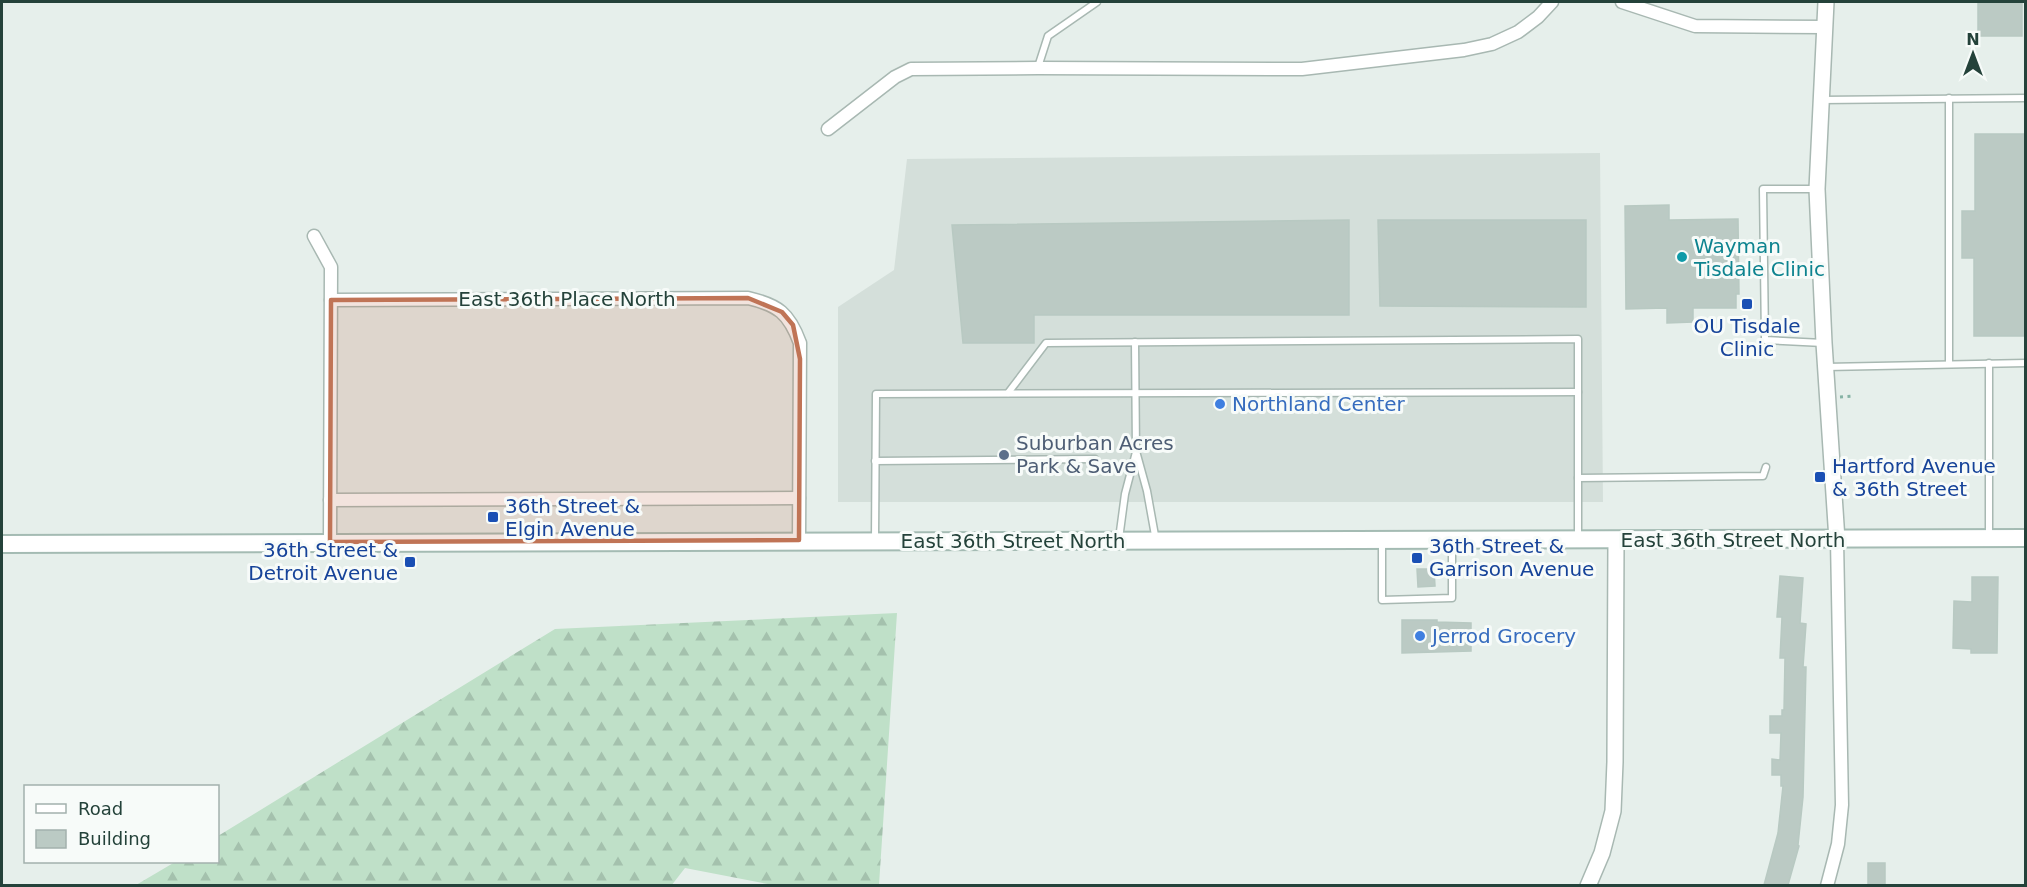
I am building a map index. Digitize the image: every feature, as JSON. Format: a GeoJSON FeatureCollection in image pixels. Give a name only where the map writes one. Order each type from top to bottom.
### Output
{"type":"FeatureCollection","features":[{"type":"Feature","properties":{"kind":"main road","name":"East 36th Street North"},"geometry":{"type":"LineString","coordinates":[[2,544],[2025,538]]}},
{"type":"Feature","properties":{"kind":"street"},"geometry":{"type":"LineString","coordinates":[[828,129],[895,77],[911,69],[1302,69],[1464,50],[1492,44],[1518,32],[1538,17],[1552,2]]}},
{"type":"Feature","properties":{"kind":"street"},"geometry":{"type":"LineString","coordinates":[[1622,2],[1695,26],[1825,27]]}},
{"type":"Feature","properties":{"kind":"street"},"geometry":{"type":"LineString","coordinates":[[1826,2],[1817,189],[1837,540],[1842,805],[1838,844],[1827,885]]}},
{"type":"Feature","properties":{"kind":"street"},"geometry":{"type":"LineString","coordinates":[[314,236],[331,267],[330,543]]}},
{"type":"Feature","properties":{"kind":"street","name":"East 36th Place North"},"geometry":{"type":"LineString","coordinates":[[331,300],[748,298],[768,303],[782,312],[793,325],[800,343],[799,498]]}},
{"type":"Feature","properties":{"kind":"street"},"geometry":{"type":"LineString","coordinates":[[330,500],[799,498],[799,540]]}},
{"type":"Feature","properties":{"kind":"street"},"geometry":{"type":"LineString","coordinates":[[1588,885],[1602,853],[1613,811],[1616,540]]}},
{"type":"Feature","properties":{"kind":"lane"},"geometry":{"type":"LineString","coordinates":[[1038,68],[1048,36],[1097,2]]}},
{"type":"Feature","properties":{"kind":"lane"},"geometry":{"type":"LineString","coordinates":[[1949,98],[1949,364]]}},
{"type":"Feature","properties":{"kind":"lane"},"geometry":{"type":"LineString","coordinates":[[1821,100],[2025,98]]}},
{"type":"Feature","properties":{"kind":"lane"},"geometry":{"type":"LineString","coordinates":[[1817,189],[1763,189],[1765,340],[1824,343]]}},
{"type":"Feature","properties":{"kind":"lane"},"geometry":{"type":"LineString","coordinates":[[1008,393],[1046,343],[1578,339],[1578,540]]}},
{"type":"Feature","properties":{"kind":"lane"},"geometry":{"type":"LineString","coordinates":[[1118,542],[1125,494],[1136,451],[1135,342]]}},
{"type":"Feature","properties":{"kind":"lane"},"geometry":{"type":"LineString","coordinates":[[1989,363],[1989,539]]}},
{"type":"Feature","properties":{"kind":"lane"},"geometry":{"type":"LineString","coordinates":[[1826,367],[2025,363]]}},
{"type":"Feature","properties":{"kind":"lane"},"geometry":{"type":"LineString","coordinates":[[875,541],[876,394],[1578,392]]}},
{"type":"Feature","properties":{"kind":"lane"},"geometry":{"type":"LineString","coordinates":[[1136,451],[1147,491],[1156,541]]}},
{"type":"Feature","properties":{"kind":"lane"},"geometry":{"type":"LineString","coordinates":[[875,461],[1095,459]]}},
{"type":"Feature","properties":{"kind":"lane"},"geometry":{"type":"LineString","coordinates":[[1578,478],[1763,476],[1766,467]]}},
{"type":"Feature","properties":{"kind":"lane"},"geometry":{"type":"LineString","coordinates":[[1382,541],[1382,600],[1452,598],[1452,541]]}},
{"type":"Feature","properties":{"kind":"highlighted area"},"geometry":{"type":"Polygon","coordinates":[[[748,298],[782,312],[793,325],[800,359],[799,540],[330,542],[331,300],[748,298]]]}},
{"type":"Feature","properties":{"kind":"shaded area","name":"Northland Center"},"geometry":{"type":"Polygon","coordinates":[[[1600,153],[1603,502],[838,502],[838,307],[894,270],[907,159],[1600,153]]]}},
{"type":"Feature","properties":{"kind":"green space"},"geometry":{"type":"Polygon","coordinates":[[[897,613],[879,885],[773,885],[685,868],[671,886],[136,885],[173,863],[219,863],[219,835],[555,629],[897,613]]]}},
{"type":"Feature","properties":{"kind":"building"},"geometry":{"type":"Polygon","coordinates":[[[1978,2],[2022,2],[2022,36],[1978,36],[1978,2]]]}},
{"type":"Feature","properties":{"kind":"building"},"geometry":{"type":"Polygon","coordinates":[[[1975,134],[2025,134],[2025,336],[1974,336],[1974,258],[1962,258],[1962,211],[1975,211],[1975,134]]]}},
{"type":"Feature","properties":{"kind":"building","name":"Wayman Tisdale Clinic"},"geometry":{"type":"Polygon","coordinates":[[[1669,205],[1669,220],[1738,219],[1739,294],[1736,294],[1736,308],[1693,308],[1693,322],[1667,323],[1667,308],[1626,309],[1625,206],[1669,205]]]}},
{"type":"Feature","properties":{"kind":"building"},"geometry":{"type":"Polygon","coordinates":[[[1349,220],[1349,315],[1034,315],[1034,343],[963,343],[952,225],[1349,220]]]}},
{"type":"Feature","properties":{"kind":"building"},"geometry":{"type":"Polygon","coordinates":[[[1378,220],[1586,220],[1586,307],[1380,306],[1378,220]]]}},
{"type":"Feature","properties":{"kind":"building"},"geometry":{"type":"Polygon","coordinates":[[[1417,569],[1434,569],[1435,586],[1418,587],[1417,569]]]}},
{"type":"Feature","properties":{"kind":"building"},"geometry":{"type":"Polygon","coordinates":[[[1780,576],[1803,578],[1800,623],[1806,624],[1803,667],[1806,667],[1803,797],[1799,846],[1788,885],[1764,885],[1778,833],[1783,786],[1781,786],[1781,775],[1772,775],[1772,759],[1780,760],[1781,733],[1770,733],[1770,716],[1782,716],[1782,710],[1784,710],[1785,658],[1780,658],[1782,617],[1777,617],[1780,576]]]}},
{"type":"Feature","properties":{"kind":"building"},"geometry":{"type":"Polygon","coordinates":[[[1972,577],[1998,577],[1997,653],[1971,653],[1971,649],[1953,648],[1954,601],[1972,602],[1972,577]]]}},
{"type":"Feature","properties":{"kind":"building"},"geometry":{"type":"Polygon","coordinates":[[[1402,620],[1471,623],[1471,651],[1402,653],[1402,620]]]}},
{"type":"Feature","properties":{"kind":"building"},"geometry":{"type":"Polygon","coordinates":[[[1868,863],[1885,863],[1885,885],[1868,885],[1868,863]]]}},
{"type":"Feature","properties":{"kind":"place","name":"Wayman Tisdale Clinic"},"geometry":{"type":"Point","coordinates":[1682,257]}},
{"type":"Feature","properties":{"kind":"place","name":"OU Tisdale Clinic"},"geometry":{"type":"Point","coordinates":[1747,304]}},
{"type":"Feature","properties":{"kind":"place","name":"Northland Center"},"geometry":{"type":"Point","coordinates":[1220,404]}},
{"type":"Feature","properties":{"kind":"place","name":"Suburban Acres Park & Save"},"geometry":{"type":"Point","coordinates":[1004,455]}},
{"type":"Feature","properties":{"kind":"place","name":"Hartford Avenue & 36th Street"},"geometry":{"type":"Point","coordinates":[1820,477]}},
{"type":"Feature","properties":{"kind":"place","name":"36th Street & Elgin Avenue"},"geometry":{"type":"Point","coordinates":[493,517]}},
{"type":"Feature","properties":{"kind":"place","name":"36th Street & Garrison Avenue"},"geometry":{"type":"Point","coordinates":[1417,558]}},
{"type":"Feature","properties":{"kind":"place","name":"36th Street & Detroit Avenue"},"geometry":{"type":"Point","coordinates":[410,562]}},
{"type":"Feature","properties":{"kind":"place","name":"Jerrod Grocery"},"geometry":{"type":"Point","coordinates":[1420,636]}}]}
